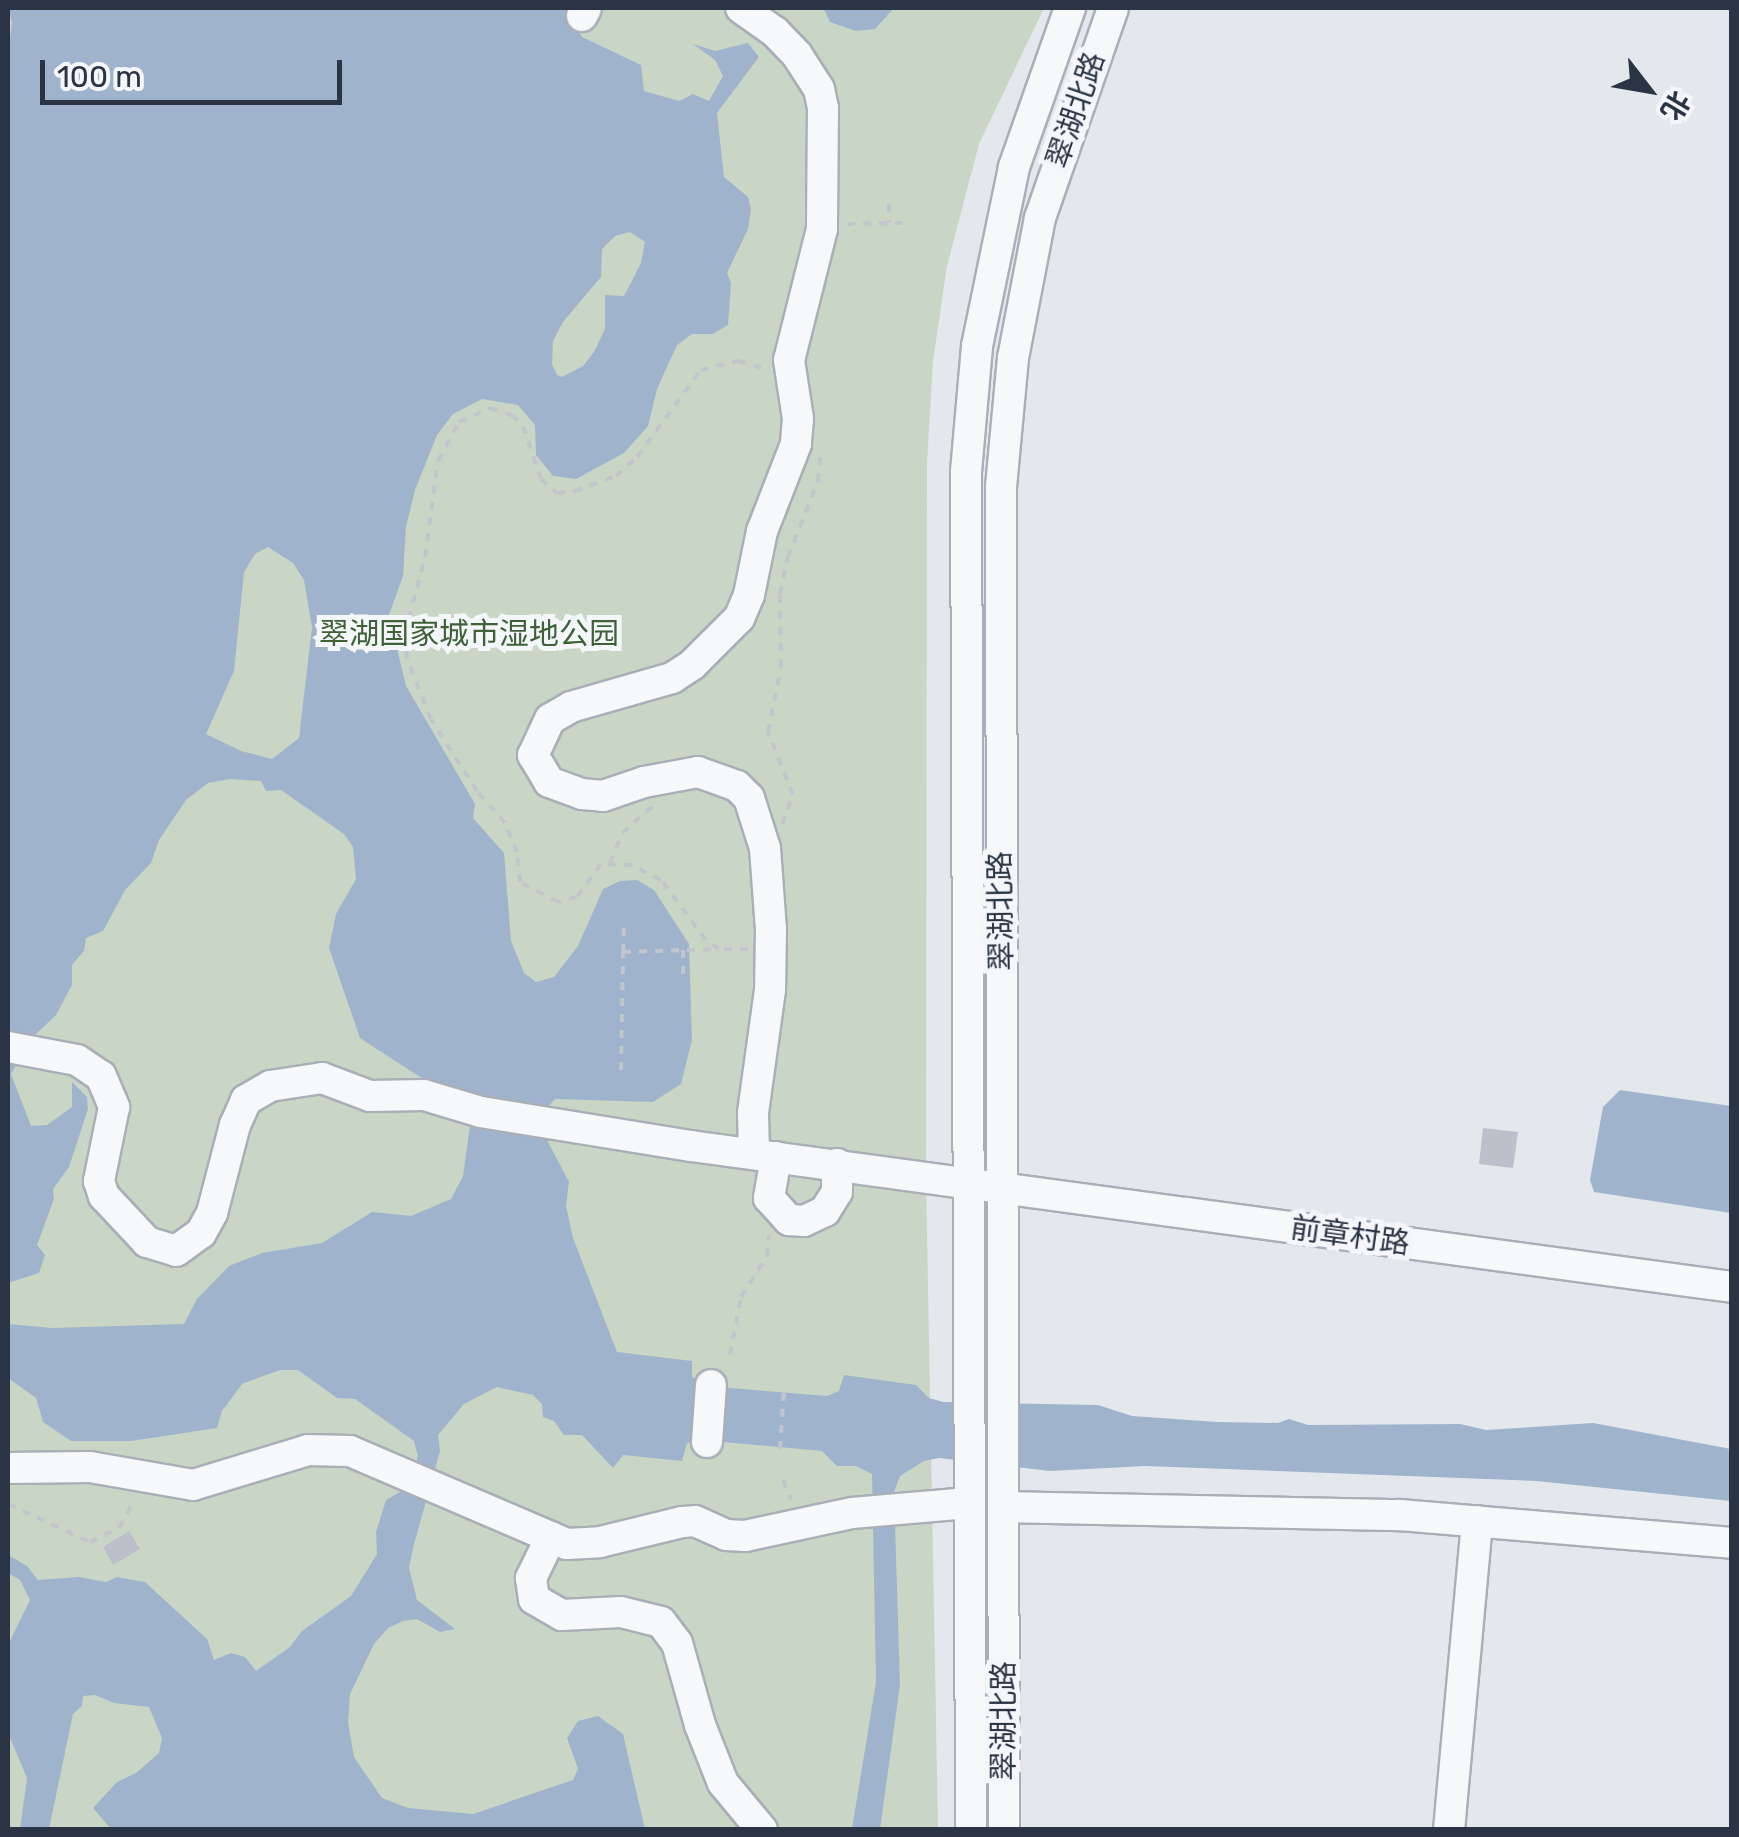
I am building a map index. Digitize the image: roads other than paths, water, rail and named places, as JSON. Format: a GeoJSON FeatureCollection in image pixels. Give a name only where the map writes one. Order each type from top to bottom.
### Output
{"type":"FeatureCollection","features":[{"type":"Feature","properties":{"kind":"street"},"geometry":{"type":"LineString","coordinates":[[741,8],[775,32],[818,89],[824,124],[822,224],[792,336],[790,365],[798,419],[796,444],[762,530],[749,595],[739,618],[692,666],[672,678],[571,707],[550,719],[533,755],[549,782],[582,794],[603,796],[698,772],[737,786],[750,798],[765,848],[771,948],[770,990],[753,1112],[765,1155],[769,1198],[778,1212],[789,1220],[804,1222],[826,1211],[837,1192],[837,1164]]}},
{"type":"Feature","properties":{"kind":"street","name":"翠湖北路"},"geometry":{"type":"LineString","coordinates":[[971,1830],[966,472],[977,346],[1014,167],[1070,8]]}},
{"type":"Feature","properties":{"kind":"street","name":"翠湖北路"},"geometry":{"type":"LineString","coordinates":[[1004,1830],[1001,487],[1013,358],[1040,218],[1112,8]]}},
{"type":"Feature","properties":{"kind":"street","name":"前章村路"},"geometry":{"type":"LineString","coordinates":[[22,1050],[77,1060],[101,1076],[114,1108],[99,1181],[104,1196],[147,1242],[176,1251],[201,1233],[212,1212],[234,1125],[246,1100],[290,1081],[322,1078],[370,1096],[424,1096],[481,1112],[765,1155],[1732,1287]]}},
{"type":"Feature","properties":{"kind":"street"},"geometry":{"type":"LineString","coordinates":[[707,1442],[712,1385]]}},
{"type":"Feature","properties":{"kind":"street"},"geometry":{"type":"LineString","coordinates":[[8,1468],[90,1468],[193,1485],[320,1449],[350,1451],[568,1544],[600,1542],[695,1522],[726,1536],[745,1536],[852,1513],[968,1503]]}},
{"type":"Feature","properties":{"kind":"street"},"geometry":{"type":"LineString","coordinates":[[1004,1507],[1400,1515],[1732,1543]]}},
{"type":"Feature","properties":{"kind":"street"},"geometry":{"type":"LineString","coordinates":[[1450,1830],[1477,1521]]}},
{"type":"Feature","properties":{"kind":"street"},"geometry":{"type":"LineString","coordinates":[[551,1537],[531,1578],[534,1599],[562,1616],[621,1612],[660,1622],[677,1643],[705,1740],[723,1783],[762,1830]]}},
{"type":"Feature","properties":{"kind":"water"},"geometry":{"type":"Polygon","coordinates":[[[8,8],[565,8],[582,37],[641,65],[644,91],[679,101],[693,94],[709,101],[723,76],[715,60],[693,44],[715,51],[748,43],[759,57],[717,113],[724,177],[748,197],[751,209],[748,229],[727,273],[731,283],[728,325],[713,334],[692,334],[677,345],[657,389],[648,426],[624,453],[576,479],[553,476],[536,455],[535,425],[518,405],[482,399],[453,414],[437,435],[415,490],[406,527],[403,576],[389,615],[406,686],[475,804],[473,818],[504,853],[511,941],[524,973],[536,982],[554,977],[578,946],[603,889],[620,881],[637,880],[654,890],[689,944],[692,1040],[681,1084],[653,1102],[555,1099],[542,1113],[548,1142],[569,1182],[566,1206],[573,1238],[617,1352],[692,1361],[692,1377],[705,1386],[827,1396],[839,1391],[844,1375],[916,1385],[929,1398],[943,1402],[1098,1405],[1132,1416],[1217,1422],[1278,1423],[1289,1419],[1308,1425],[1460,1424],[1486,1430],[1593,1423],[1731,1449],[1731,1501],[1536,1481],[1145,1466],[1050,1471],[939,1458],[924,1461],[900,1476],[894,1492],[900,1685],[880,1829],[852,1829],[876,1682],[872,1474],[856,1466],[837,1466],[822,1451],[701,1440],[687,1443],[682,1461],[623,1455],[613,1468],[582,1435],[564,1435],[554,1421],[543,1417],[542,1404],[533,1395],[497,1387],[464,1404],[438,1435],[440,1451],[409,1568],[417,1600],[455,1629],[440,1632],[417,1619],[403,1621],[388,1628],[374,1644],[350,1694],[348,1722],[354,1757],[382,1798],[408,1808],[473,1814],[573,1780],[578,1769],[567,1738],[578,1721],[598,1716],[623,1734],[645,1829],[111,1829],[93,1808],[117,1782],[136,1773],[159,1753],[162,1738],[149,1707],[114,1703],[95,1695],[83,1696],[82,1706],[73,1714],[49,1829],[20,1829],[27,1778],[8,1733],[8,1645],[30,1600],[20,1580],[8,1573],[8,1555],[27,1566],[38,1580],[79,1577],[106,1582],[117,1577],[145,1582],[207,1639],[214,1660],[231,1653],[245,1657],[256,1671],[351,1596],[377,1554],[376,1532],[386,1500],[407,1488],[418,1456],[414,1441],[355,1399],[337,1398],[298,1370],[280,1370],[242,1384],[222,1411],[217,1428],[131,1441],[71,1441],[43,1422],[36,1398],[8,1378],[8,1324],[52,1328],[184,1324],[197,1299],[229,1266],[262,1253],[322,1243],[372,1212],[411,1216],[451,1199],[463,1176],[470,1126],[486,1126],[494,1107],[489,1097],[420,1077],[360,1038],[329,948],[336,914],[356,879],[353,847],[344,834],[281,790],[266,791],[261,781],[230,779],[208,783],[186,800],[159,840],[151,863],[125,890],[103,931],[86,938],[84,951],[72,965],[72,985],[56,1015],[33,1037],[11,1074],[31,1126],[47,1125],[72,1107],[72,1082],[87,1097],[88,1109],[69,1167],[53,1189],[54,1199],[37,1245],[45,1255],[39,1273],[8,1283],[8,56],[12,22],[8,8]],[[630,232],[615,236],[602,249],[601,277],[563,322],[553,341],[552,364],[557,375],[562,377],[583,366],[594,352],[605,329],[605,295],[624,296],[641,263],[645,242],[630,232]],[[268,547],[255,554],[244,572],[234,671],[206,734],[241,751],[272,759],[299,738],[312,627],[304,580],[293,563],[268,547]]]}},
{"type":"Feature","properties":{"kind":"water"},"geometry":{"type":"Polygon","coordinates":[[[894,8],[875,29],[856,31],[830,22],[824,9],[894,8]]]}},
{"type":"Feature","properties":{"kind":"water"},"geometry":{"type":"Polygon","coordinates":[[[1620,1090],[1731,1106],[1731,1213],[1594,1192],[1590,1180],[1603,1107],[1620,1090]]]}},
{"type":"Feature","properties":{"kind":"park label","name":"翠湖国家城市湿地公园"},"geometry":{"type":"Point","coordinates":[469,634]}}]}
